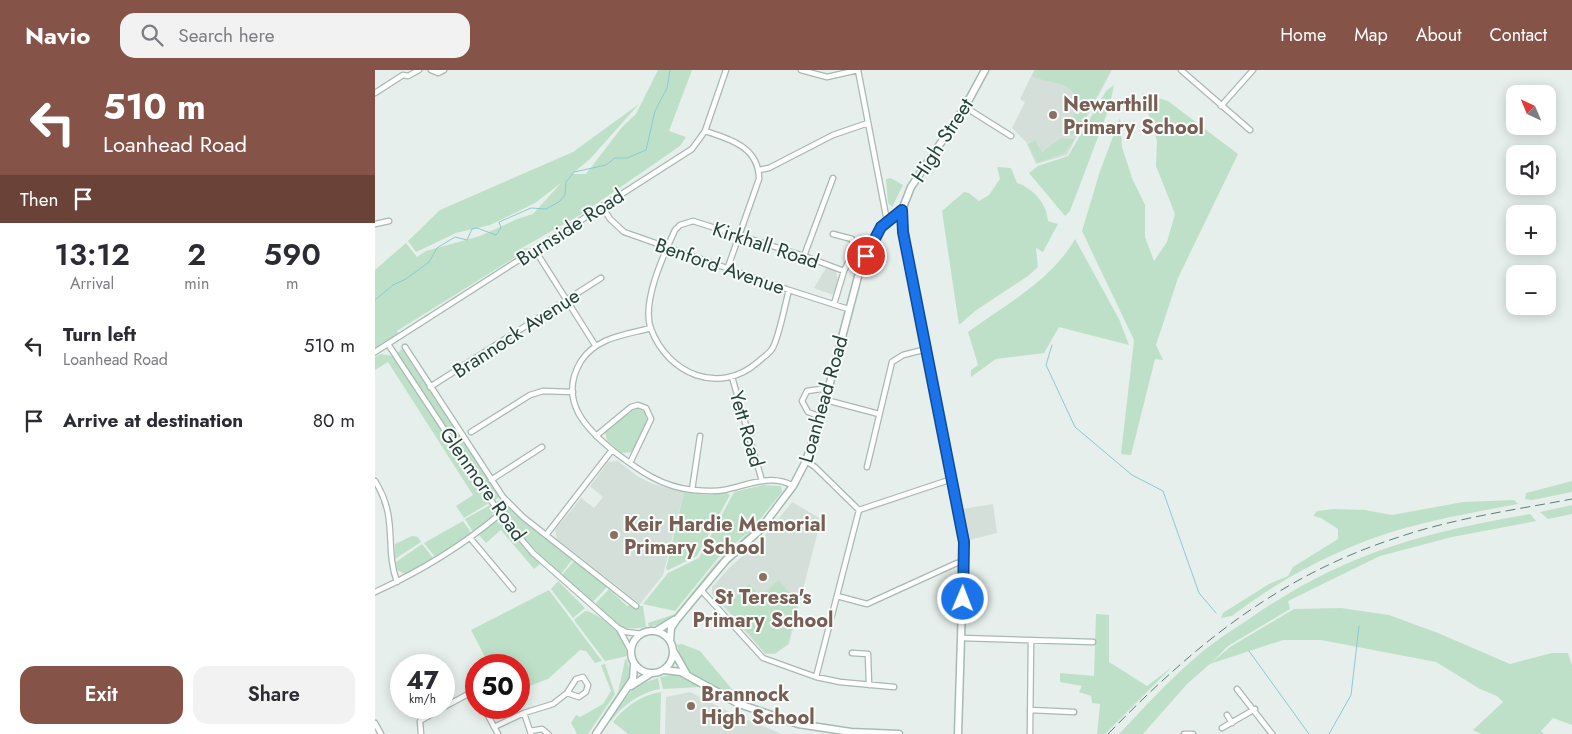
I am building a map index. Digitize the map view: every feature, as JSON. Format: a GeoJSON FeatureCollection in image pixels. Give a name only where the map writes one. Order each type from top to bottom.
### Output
{"type":"FeatureCollection","features":[{"type":"Feature","properties":{"kind":"street"},"geometry":{"type":"LineString","coordinates":[[375,93],[395,79],[419,70]]}},
{"type":"Feature","properties":{"kind":"street"},"geometry":{"type":"LineString","coordinates":[[431,70],[438,73],[444,70]]}},
{"type":"Feature","properties":{"kind":"street","name":"Burnside Road"},"geometry":{"type":"LineString","coordinates":[[375,352],[692,149],[705,130],[726,70]]}},
{"type":"Feature","properties":{"kind":"street"},"geometry":{"type":"LineString","coordinates":[[801,70],[827,77],[858,70],[887,221]]}},
{"type":"Feature","properties":{"kind":"street","name":"High Street"},"geometry":{"type":"LineString","coordinates":[[902,210],[911,187],[965,107],[985,70]]}},
{"type":"Feature","properties":{"kind":"street"},"geometry":{"type":"LineString","coordinates":[[1181,70],[1249,130]]}},
{"type":"Feature","properties":{"kind":"street"},"geometry":{"type":"LineString","coordinates":[[1221,106],[1253,70]]}},
{"type":"Feature","properties":{"kind":"street"},"geometry":{"type":"LineString","coordinates":[[965,107],[1011,136]]}},
{"type":"Feature","properties":{"kind":"street"},"geometry":{"type":"LineString","coordinates":[[759,170],[769,168],[833,135],[868,123]]}},
{"type":"Feature","properties":{"kind":"street"},"geometry":{"type":"LineString","coordinates":[[705,130],[731,139],[749,150],[759,170],[759,179],[728,267]]}},
{"type":"Feature","properties":{"kind":"street"},"geometry":{"type":"LineString","coordinates":[[804,256],[833,178]]}},
{"type":"Feature","properties":{"kind":"street","name":"Benford Avenue"},"geometry":{"type":"LineString","coordinates":[[602,206],[610,219],[624,232],[848,309]]}},
{"type":"Feature","properties":{"kind":"street"},"geometry":{"type":"LineString","coordinates":[[902,210],[903,232],[964,542],[958,734]]}},
{"type":"Feature","properties":{"kind":"street","name":"Loanhead Road"},"geometry":{"type":"LineString","coordinates":[[670,641],[671,628],[677,619],[726,560],[759,531],[793,486],[806,461],[821,417],[848,309],[866,256],[881,227],[902,210]]}},
{"type":"Feature","properties":{"kind":"street"},"geometry":{"type":"LineString","coordinates":[[375,224],[389,221]]}},
{"type":"Feature","properties":{"kind":"street","name":"Kirkhall Road"},"geometry":{"type":"LineString","coordinates":[[668,248],[680,225],[693,221],[804,256],[844,271],[834,304]]}},
{"type":"Feature","properties":{"kind":"street"},"geometry":{"type":"LineString","coordinates":[[833,234],[853,239],[854,250],[844,271]]}},
{"type":"Feature","properties":{"kind":"street"},"geometry":{"type":"LineString","coordinates":[[668,248],[658,270],[649,307],[651,328],[669,360],[689,374],[717,379],[733,377],[751,368],[772,349],[789,290]]}},
{"type":"Feature","properties":{"kind":"street"},"geometry":{"type":"LineString","coordinates":[[535,250],[595,345]]}},
{"type":"Feature","properties":{"kind":"street","name":"Brannock Avenue"},"geometry":{"type":"LineString","coordinates":[[430,387],[601,278]]}},
{"type":"Feature","properties":{"kind":"street"},"geometry":{"type":"LineString","coordinates":[[651,328],[609,338],[595,345],[581,362],[575,378],[573,392],[576,410],[587,428],[629,463],[658,481],[692,490],[721,490],[762,481],[776,480],[793,486]]}},
{"type":"Feature","properties":{"kind":"street","name":"Glenmore Road"},"geometry":{"type":"LineString","coordinates":[[388,344],[500,514],[533,553],[619,628],[626,632],[642,634]]}},
{"type":"Feature","properties":{"kind":"street"},"geometry":{"type":"LineString","coordinates":[[405,347],[491,480],[513,508],[637,606]]}},
{"type":"Feature","properties":{"kind":"street"},"geometry":{"type":"LineString","coordinates":[[867,467],[892,362],[903,355],[927,349]]}},
{"type":"Feature","properties":{"kind":"street","name":"Yett Road"},"geometry":{"type":"LineString","coordinates":[[733,377],[762,481]]}},
{"type":"Feature","properties":{"kind":"street"},"geometry":{"type":"LineString","coordinates":[[821,417],[808,412],[802,400],[807,391],[829,388]]}},
{"type":"Feature","properties":{"kind":"street"},"geometry":{"type":"LineString","coordinates":[[471,432],[530,395],[543,392],[573,392]]}},
{"type":"Feature","properties":{"kind":"street"},"geometry":{"type":"LineString","coordinates":[[826,400],[879,414]]}},
{"type":"Feature","properties":{"kind":"street"},"geometry":{"type":"LineString","coordinates":[[596,436],[631,407],[637,405],[646,408],[651,419],[629,463]]}},
{"type":"Feature","properties":{"kind":"street"},"geometry":{"type":"LineString","coordinates":[[692,490],[700,436]]}},
{"type":"Feature","properties":{"kind":"street"},"geometry":{"type":"LineString","coordinates":[[491,480],[542,447]]}},
{"type":"Feature","properties":{"kind":"street"},"geometry":{"type":"LineString","coordinates":[[546,535],[612,450]]}},
{"type":"Feature","properties":{"kind":"street"},"geometry":{"type":"LineString","coordinates":[[806,461],[815,467],[859,510]]}},
{"type":"Feature","properties":{"kind":"street"},"geometry":{"type":"LineString","coordinates":[[859,510],[952,479]]}},
{"type":"Feature","properties":{"kind":"street"},"geometry":{"type":"LineString","coordinates":[[375,481],[385,498],[389,515],[393,571],[397,582]]}},
{"type":"Feature","properties":{"kind":"street"},"geometry":{"type":"LineString","coordinates":[[816,677],[859,510]]}},
{"type":"Feature","properties":{"kind":"street"},"geometry":{"type":"LineString","coordinates":[[375,592],[413,575],[471,539],[500,514]]}},
{"type":"Feature","properties":{"kind":"street"},"geometry":{"type":"LineString","coordinates":[[471,539],[513,589]]}},
{"type":"Feature","properties":{"kind":"street"},"geometry":{"type":"LineString","coordinates":[[837,596],[867,604],[957,563]]}},
{"type":"Feature","properties":{"kind":"street"},"geometry":{"type":"LineString","coordinates":[[701,590],[763,658],[816,677],[894,687]]}},
{"type":"Feature","properties":{"kind":"street","name":"Loanhead Road"},"geometry":{"type":"LineString","coordinates":[[656,631],[677,619]]}},
{"type":"Feature","properties":{"kind":"street","name":"Glenmore Road"},"geometry":{"type":"LineString","coordinates":[[619,628],[631,651]]}},
{"type":"Feature","properties":{"kind":"street"},"geometry":{"type":"LineString","coordinates":[[596,734],[633,679],[634,664],[631,651],[636,639],[642,634],[656,631],[663,634],[670,641],[673,652],[681,667],[689,676]]}},
{"type":"Feature","properties":{"kind":"street"},"geometry":{"type":"LineString","coordinates":[[962,638],[1093,642]]}},
{"type":"Feature","properties":{"kind":"street"},"geometry":{"type":"LineString","coordinates":[[1030,734],[1031,640]]}},
{"type":"Feature","properties":{"kind":"street"},"geometry":{"type":"LineString","coordinates":[[664,670],[673,659],[673,652]]}},
{"type":"Feature","properties":{"kind":"street"},"geometry":{"type":"LineString","coordinates":[[852,653],[868,654],[869,685]]}},
{"type":"Feature","properties":{"kind":"street"},"geometry":{"type":"LineString","coordinates":[[634,664],[645,672],[651,673]]}},
{"type":"Feature","properties":{"kind":"street"},"geometry":{"type":"LineString","coordinates":[[627,689],[651,673],[675,670],[739,704],[798,724],[851,732],[899,734]]}},
{"type":"Feature","properties":{"kind":"street"},"geometry":{"type":"LineString","coordinates":[[530,711],[553,704],[567,693],[575,679],[583,677],[587,680],[587,690],[584,694],[579,697],[567,693]]}},
{"type":"Feature","properties":{"kind":"street"},"geometry":{"type":"LineString","coordinates":[[1237,689],[1255,709],[1272,734]]}},
{"type":"Feature","properties":{"kind":"street"},"geometry":{"type":"LineString","coordinates":[[1222,728],[1255,709]]}},
{"type":"Feature","properties":{"kind":"street"},"geometry":{"type":"LineString","coordinates":[[1030,710],[1074,712]]}},
{"type":"Feature","properties":{"kind":"street"},"geometry":{"type":"LineString","coordinates":[[1227,715],[1232,723]]}},
{"type":"Feature","properties":{"kind":"street"},"geometry":{"type":"LineString","coordinates":[[421,734],[420,721],[423,719]]}},
{"type":"Feature","properties":{"kind":"street"},"geometry":{"type":"LineString","coordinates":[[490,719],[498,734]]}},
{"type":"Feature","properties":{"kind":"street"},"geometry":{"type":"LineString","coordinates":[[494,727],[511,719]]}},
{"type":"Feature","properties":{"kind":"street"},"geometry":{"type":"LineString","coordinates":[[526,719],[531,733],[542,729],[548,734]]}},
{"type":"Feature","properties":{"kind":"street"},"geometry":{"type":"LineString","coordinates":[[375,723],[381,734]]}},
{"type":"Feature","properties":{"kind":"street"},"geometry":{"type":"LineString","coordinates":[[1184,734],[1193,734]]}},
{"type":"Feature","properties":{"kind":"shaded area","name":"Newarthill Primary School"},"geometry":{"type":"Polygon","coordinates":[[[1034,70],[1112,70],[1067,155],[1036,164],[1026,142],[1012,128],[1025,102],[1020,99],[1034,70]]]}},
{"type":"Feature","properties":{"kind":"shaded area"},"geometry":{"type":"Polygon","coordinates":[[[826,268],[836,271],[838,280],[833,295],[814,288],[826,268]]]}},
{"type":"Feature","properties":{"kind":"shaded area","name":"Keir Hardie Memorial Primary School"},"geometry":{"type":"Polygon","coordinates":[[[618,461],[637,476],[653,484],[684,492],[663,575],[640,604],[557,539],[555,530],[581,498],[594,508],[603,497],[590,486],[608,462],[618,461]]]}},
{"type":"Feature","properties":{"kind":"shaded area","name":"St Teresa's Primary School"},"geometry":{"type":"Polygon","coordinates":[[[792,502],[821,519],[789,644],[775,654],[765,654],[712,594],[712,587],[729,568],[763,538],[792,502]]]}},
{"type":"Feature","properties":{"kind":"shaded area"},"geometry":{"type":"Polygon","coordinates":[[[993,504],[997,533],[969,540],[962,509],[993,504]]]}},
{"type":"Feature","properties":{"kind":"shaded area","name":"Brannock High School"},"geometry":{"type":"Polygon","coordinates":[[[690,692],[733,714],[782,734],[665,734],[666,697],[690,692]]]}},
{"type":"Feature","properties":{"kind":"green space"},"geometry":{"type":"Polygon","coordinates":[[[658,70],[692,70],[669,131],[686,137],[680,146],[580,215],[520,249],[530,248],[397,331],[398,334],[375,349],[375,270],[406,243],[417,257],[426,251],[480,236],[517,219],[533,214],[561,183],[535,203],[490,225],[456,233],[416,252],[408,241],[440,210],[573,152],[639,104],[590,159],[572,174],[586,174],[622,127],[636,114],[658,70]]]}},
{"type":"Feature","properties":{"kind":"green space"},"geometry":{"type":"Polygon","coordinates":[[[1035,70],[1111,70],[1076,135],[1064,134],[1078,107],[1076,97],[1072,91],[1061,84],[1032,76],[1035,70]]]}},
{"type":"Feature","properties":{"kind":"green space"},"geometry":{"type":"Polygon","coordinates":[[[1114,85],[1109,108],[1070,211],[1065,216],[1029,173],[1038,166],[1068,156],[1106,91],[1114,85]]]}},
{"type":"Feature","properties":{"kind":"green space"},"geometry":{"type":"Polygon","coordinates":[[[1142,93],[1168,101],[1238,154],[1178,278],[1156,345],[1163,360],[1155,359],[1131,455],[1121,454],[1134,340],[1082,231],[1100,171],[1120,118],[1122,147],[1132,178],[1145,205],[1145,237],[1154,261],[1167,242],[1175,214],[1156,166],[1157,141],[1142,93]]]}},
{"type":"Feature","properties":{"kind":"green space"},"geometry":{"type":"Polygon","coordinates":[[[1061,138],[1075,139],[1065,153],[1037,163],[1028,144],[1035,140],[1042,152],[1061,138]]]}},
{"type":"Feature","properties":{"kind":"green space"},"geometry":{"type":"Polygon","coordinates":[[[997,167],[1011,168],[1017,183],[1034,193],[1042,203],[1048,221],[1058,224],[1043,252],[1036,248],[1038,267],[1028,276],[975,311],[959,325],[942,211],[964,192],[969,193],[979,201],[989,195],[1000,179],[997,167]]]}},
{"type":"Feature","properties":{"kind":"green space"},"geometry":{"type":"Polygon","coordinates":[[[891,178],[903,185],[892,207],[888,203],[886,179],[891,178]]]}},
{"type":"Feature","properties":{"kind":"green space"},"geometry":{"type":"Polygon","coordinates":[[[1075,239],[1119,319],[1129,345],[1059,327],[1044,353],[996,359],[971,377],[971,370],[978,365],[968,332],[1012,302],[1041,279],[1054,267],[1075,239]]]}},
{"type":"Feature","properties":{"kind":"green space"},"geometry":{"type":"Polygon","coordinates":[[[402,349],[500,497],[495,500],[397,353],[402,349]]]}},
{"type":"Feature","properties":{"kind":"green space"},"geometry":{"type":"Polygon","coordinates":[[[381,354],[392,356],[489,503],[464,518],[456,506],[473,495],[388,362],[375,370],[375,357],[381,354]]]}},
{"type":"Feature","properties":{"kind":"green space"},"geometry":{"type":"Polygon","coordinates":[[[636,408],[645,412],[647,421],[633,452],[622,453],[607,441],[605,431],[636,408]]]}},
{"type":"Feature","properties":{"kind":"green space"},"geometry":{"type":"Polygon","coordinates":[[[1572,481],[1572,492],[1532,500],[1525,499],[1526,493],[1572,481]]]}},
{"type":"Feature","properties":{"kind":"green space"},"geometry":{"type":"Polygon","coordinates":[[[763,485],[781,486],[782,492],[752,529],[718,558],[675,611],[643,604],[668,573],[699,558],[734,492],[763,485]]]}},
{"type":"Feature","properties":{"kind":"green space"},"geometry":{"type":"Polygon","coordinates":[[[684,492],[706,495],[727,493],[730,495],[697,556],[668,570],[666,569],[684,492]]]}},
{"type":"Feature","properties":{"kind":"green space"},"geometry":{"type":"Polygon","coordinates":[[[501,499],[522,520],[573,559],[560,575],[510,522],[496,502],[501,499]]]}},
{"type":"Feature","properties":{"kind":"green space"},"geometry":{"type":"Polygon","coordinates":[[[1514,500],[1518,504],[1419,524],[1359,543],[1314,564],[1272,588],[1232,616],[1221,618],[1223,613],[1269,584],[1288,576],[1293,567],[1338,539],[1338,529],[1321,518],[1313,516],[1317,511],[1334,509],[1365,510],[1392,515],[1463,502],[1514,500]]]}},
{"type":"Feature","properties":{"kind":"green space"},"geometry":{"type":"Polygon","coordinates":[[[490,505],[493,511],[492,516],[473,532],[465,519],[490,505]]]}},
{"type":"Feature","properties":{"kind":"green space"},"geometry":{"type":"Polygon","coordinates":[[[1572,505],[1572,514],[1548,519],[1540,512],[1572,505]]]}},
{"type":"Feature","properties":{"kind":"green space"},"geometry":{"type":"Polygon","coordinates":[[[1530,514],[1536,521],[1452,537],[1380,556],[1288,601],[1290,609],[1228,646],[1211,663],[1230,647],[1294,609],[1341,608],[1389,615],[1438,633],[1510,664],[1552,653],[1568,653],[1572,665],[1572,725],[1553,718],[1541,731],[1544,734],[1481,734],[1473,730],[1503,702],[1497,696],[1480,689],[1436,662],[1321,640],[1283,640],[1210,664],[1187,684],[1143,734],[1119,734],[1174,677],[1206,649],[1281,598],[1314,579],[1381,550],[1416,539],[1452,529],[1530,514]]]}},
{"type":"Feature","properties":{"kind":"green space"},"geometry":{"type":"Polygon","coordinates":[[[765,517],[715,567],[674,617],[661,624],[649,627],[648,623],[675,614],[715,564],[765,517]]]}},
{"type":"Feature","properties":{"kind":"green space"},"geometry":{"type":"Polygon","coordinates":[[[463,521],[472,534],[436,558],[424,543],[463,521]]]}},
{"type":"Feature","properties":{"kind":"green space"},"geometry":{"type":"Polygon","coordinates":[[[495,521],[504,523],[540,564],[534,569],[501,530],[486,543],[479,535],[495,521]]]}},
{"type":"Feature","properties":{"kind":"green space"},"geometry":{"type":"Polygon","coordinates":[[[412,536],[418,537],[421,542],[395,559],[395,544],[412,536]]]}},
{"type":"Feature","properties":{"kind":"green space"},"geometry":{"type":"Polygon","coordinates":[[[422,544],[434,559],[405,574],[397,570],[396,562],[422,544]]]}},
{"type":"Feature","properties":{"kind":"green space"},"geometry":{"type":"Polygon","coordinates":[[[574,561],[608,586],[592,603],[561,576],[574,561]]]}},
{"type":"Feature","properties":{"kind":"green space"},"geometry":{"type":"Polygon","coordinates":[[[778,580],[798,602],[788,644],[775,653],[765,653],[726,607],[749,584],[761,597],[778,580]]]}},
{"type":"Feature","properties":{"kind":"green space"},"geometry":{"type":"Polygon","coordinates":[[[558,581],[585,608],[573,618],[551,589],[558,581]]]}},
{"type":"Feature","properties":{"kind":"green space"},"geometry":{"type":"Polygon","coordinates":[[[609,589],[627,606],[632,605],[637,609],[643,606],[646,627],[629,628],[618,625],[596,606],[596,603],[609,589]]]}},
{"type":"Feature","properties":{"kind":"green space"},"geometry":{"type":"Polygon","coordinates":[[[549,590],[602,661],[595,663],[586,651],[580,650],[548,679],[530,686],[530,654],[483,654],[471,630],[549,590]]]}},
{"type":"Feature","properties":{"kind":"green space"},"geometry":{"type":"Polygon","coordinates":[[[585,611],[600,617],[620,635],[627,656],[605,661],[574,620],[585,611]]]}},
{"type":"Feature","properties":{"kind":"green space"},"geometry":{"type":"Polygon","coordinates":[[[1096,614],[1109,615],[1109,662],[1147,686],[1172,667],[1105,734],[1097,734],[1100,704],[1092,703],[1091,696],[1079,692],[1082,686],[1060,682],[1060,673],[1094,676],[1096,614]]]}},
{"type":"Feature","properties":{"kind":"green space"},"geometry":{"type":"Polygon","coordinates":[[[682,644],[700,651],[731,688],[741,696],[739,700],[688,671],[681,660],[677,645],[682,644]]]}},
{"type":"Feature","properties":{"kind":"green space"},"geometry":{"type":"Polygon","coordinates":[[[627,659],[630,674],[629,681],[599,725],[597,724],[618,692],[625,660],[627,659]]]}},
{"type":"Feature","properties":{"kind":"green space"},"geometry":{"type":"Polygon","coordinates":[[[605,664],[615,694],[588,734],[577,734],[571,723],[576,715],[580,717],[603,704],[611,691],[601,665],[605,664]]]}},
{"type":"Feature","properties":{"kind":"green space"},"geometry":{"type":"Polygon","coordinates":[[[676,674],[701,687],[663,689],[660,677],[676,674]]]}},
{"type":"Feature","properties":{"kind":"green space"},"geometry":{"type":"Polygon","coordinates":[[[658,678],[660,689],[639,696],[626,705],[611,721],[609,720],[635,686],[658,678]]]}},
{"type":"Feature","properties":{"kind":"green space"},"geometry":{"type":"Polygon","coordinates":[[[661,692],[660,734],[628,734],[613,722],[622,711],[634,702],[661,692]]]}},
{"type":"Feature","properties":{"kind":"waterway"},"geometry":{"type":"LineString","coordinates":[[375,300],[393,285],[406,279],[429,262],[437,248],[455,237],[467,240],[472,229],[477,228],[496,235],[501,228],[499,222],[531,208],[546,209],[559,202],[565,195],[566,182],[574,172],[606,165],[615,158],[627,158],[646,150],[655,111],[667,88],[670,70]]}},
{"type":"Feature","properties":{"kind":"waterway"},"geometry":{"type":"LineString","coordinates":[[1052,345],[1046,365],[1075,427],[1132,475],[1163,491],[1199,593],[1216,613]]}},
{"type":"Feature","properties":{"kind":"waterway"},"geometry":{"type":"LineString","coordinates":[[1329,734],[1351,695],[1359,626]]}},
{"type":"Feature","properties":{"kind":"waterway"},"geometry":{"type":"LineString","coordinates":[[1249,651],[1309,734]]}},
{"type":"Feature","properties":{"kind":"railway"},"geometry":{"type":"LineString","coordinates":[[1108,734],[1173,671],[1206,643],[1241,616],[1315,571],[1356,553],[1420,530],[1485,515],[1572,499]]}},
{"type":"Feature","properties":{"kind":"place","name":"Newarthill Primary School"},"geometry":{"type":"Point","coordinates":[1053,115]}},
{"type":"Feature","properties":{"kind":"place","name":"Keir Hardie Memorial Primary School"},"geometry":{"type":"Point","coordinates":[614,535]}},
{"type":"Feature","properties":{"kind":"place","name":"St Teresa's Primary School"},"geometry":{"type":"Point","coordinates":[763,577]}},
{"type":"Feature","properties":{"kind":"place","name":"Brannock High School"},"geometry":{"type":"Point","coordinates":[691,706]}},
{"type":"Feature","properties":{"kind":"route"},"geometry":{"type":"LineString","coordinates":[[866,256],[881,227],[902,210],[903,232],[964,542],[963,599]]}}]}
